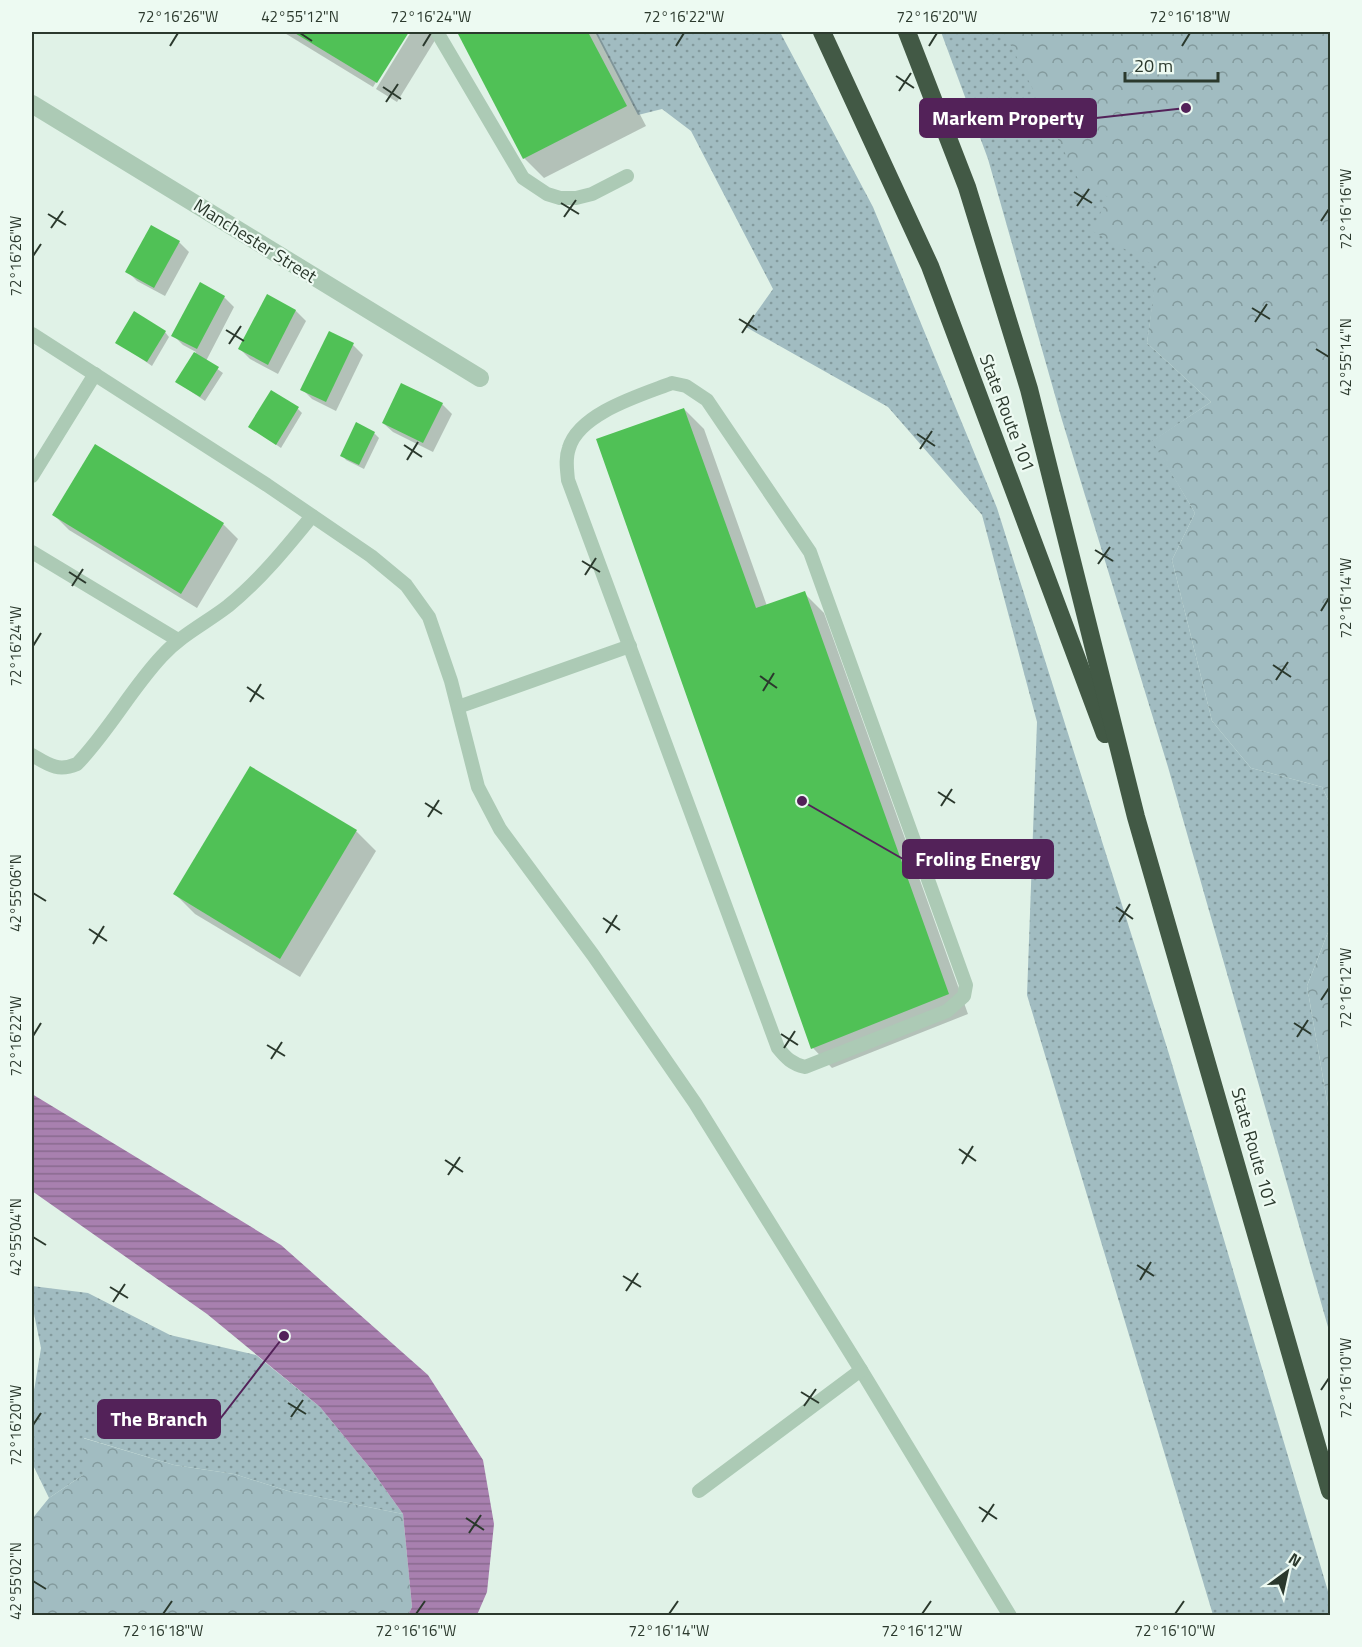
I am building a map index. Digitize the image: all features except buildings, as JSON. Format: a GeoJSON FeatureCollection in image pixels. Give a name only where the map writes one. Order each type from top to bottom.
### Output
{"type":"FeatureCollection","features":[{"type":"Feature","properties":{"kind":"highway","name":"State Route 101"},"geometry":{"type":"LineString","coordinates":[[822,32],[930,266],[1136,817]]}},
{"type":"Feature","properties":{"kind":"highway","name":"State Route 101"},"geometry":{"type":"LineString","coordinates":[[907,32],[967,187],[1029,389],[1136,817],[1330,1491]]}},
{"type":"Feature","properties":{"kind":"street","name":"Manchester Street"},"geometry":{"type":"LineString","coordinates":[[32,104],[480,378]]}},
{"type":"Feature","properties":{"kind":"lane"},"geometry":{"type":"LineString","coordinates":[[437,32],[523,178],[547,194],[560,198],[576,198],[592,194],[627,176]]}},
{"type":"Feature","properties":{"kind":"lane"},"geometry":{"type":"LineString","coordinates":[[32,334],[312,516],[371,556],[406,585],[429,617],[452,681],[478,787],[500,829],[593,955],[695,1103],[1010,1616]]}},
{"type":"Feature","properties":{"kind":"lane"},"geometry":{"type":"LineString","coordinates":[[32,476],[95,374]]}},
{"type":"Feature","properties":{"kind":"lane"},"geometry":{"type":"LineString","coordinates":[[672,383],[686,386],[707,400],[810,552],[966,985],[964,996],[957,1004],[947,1011],[805,1066],[796,1065],[786,1059],[778,1048],[630,646],[568,480],[569,446],[578,433],[600,412],[672,383]]}},
{"type":"Feature","properties":{"kind":"lane"},"geometry":{"type":"LineString","coordinates":[[32,755],[48,765],[65,769],[77,764],[162,656],[178,640],[227,607],[253,585],[312,516]]}},
{"type":"Feature","properties":{"kind":"lane"},"geometry":{"type":"LineString","coordinates":[[32,552],[178,640]]}},
{"type":"Feature","properties":{"kind":"lane"},"geometry":{"type":"LineString","coordinates":[[458,706],[630,646]]}},
{"type":"Feature","properties":{"kind":"lane"},"geometry":{"type":"LineString","coordinates":[[699,1491],[861,1370]]}},
{"type":"Feature","properties":{"kind":"green space"},"geometry":{"type":"Polygon","coordinates":[[[595,32],[780,32],[873,207],[997,508],[1169,1054],[1330,1598],[1330,1615],[1213,1615],[1027,995],[1037,722],[982,515],[888,407],[746,327],[773,289],[691,131],[662,109],[638,115],[595,32]]]}},
{"type":"Feature","properties":{"kind":"green space"},"geometry":{"type":"Polygon","coordinates":[[[941,32],[1062,32],[1158,267],[1147,343],[1211,402],[1153,441],[1195,513],[1172,560],[1212,721],[1251,768],[1322,787],[1330,804],[1330,927],[1307,986],[1330,1118],[1330,1334],[1168,767],[1062,420],[988,159],[941,32]]]}},
{"type":"Feature","properties":{"kind":"green space"},"geometry":{"type":"Polygon","coordinates":[[[1004,32],[1330,32],[1330,804],[1322,787],[1251,768],[1212,721],[1172,560],[1195,513],[1152,441],[1211,402],[1147,343],[1157,267],[1092,231],[1108,197],[1081,185],[1004,32]]]}},
{"type":"Feature","properties":{"kind":"green space"},"geometry":{"type":"Polygon","coordinates":[[[1330,927],[1330,1118],[1307,986],[1330,927]]]}},
{"type":"Feature","properties":{"kind":"green space"},"geometry":{"type":"Polygon","coordinates":[[[32,1286],[88,1293],[170,1335],[256,1355],[320,1407],[370,1468],[403,1514],[288,1491],[234,1474],[174,1465],[84,1438],[83,1475],[49,1498],[32,1463],[32,1403],[41,1348],[32,1304],[32,1286]]]}},
{"type":"Feature","properties":{"kind":"green space"},"geometry":{"type":"Polygon","coordinates":[[[83,1438],[174,1465],[234,1474],[288,1491],[403,1514],[412,1607],[408,1615],[32,1616],[32,1519],[49,1498],[83,1475],[83,1438]]]}},
{"type":"Feature","properties":{"kind":"shaded area"},"geometry":{"type":"Polygon","coordinates":[[[32,1094],[281,1245],[428,1375],[483,1460],[494,1524],[487,1592],[477,1615],[408,1615],[412,1607],[403,1514],[370,1468],[320,1407],[207,1314],[32,1191],[32,1094]]]}},
{"type":"Feature","properties":{"kind":"place","name":"Markem Property"},"geometry":{"type":"Point","coordinates":[1186,108]}},
{"type":"Feature","properties":{"kind":"place","name":"Froling Energy"},"geometry":{"type":"Point","coordinates":[802,801]}},
{"type":"Feature","properties":{"kind":"place","name":"The Branch"},"geometry":{"type":"Point","coordinates":[284,1336]}}]}
